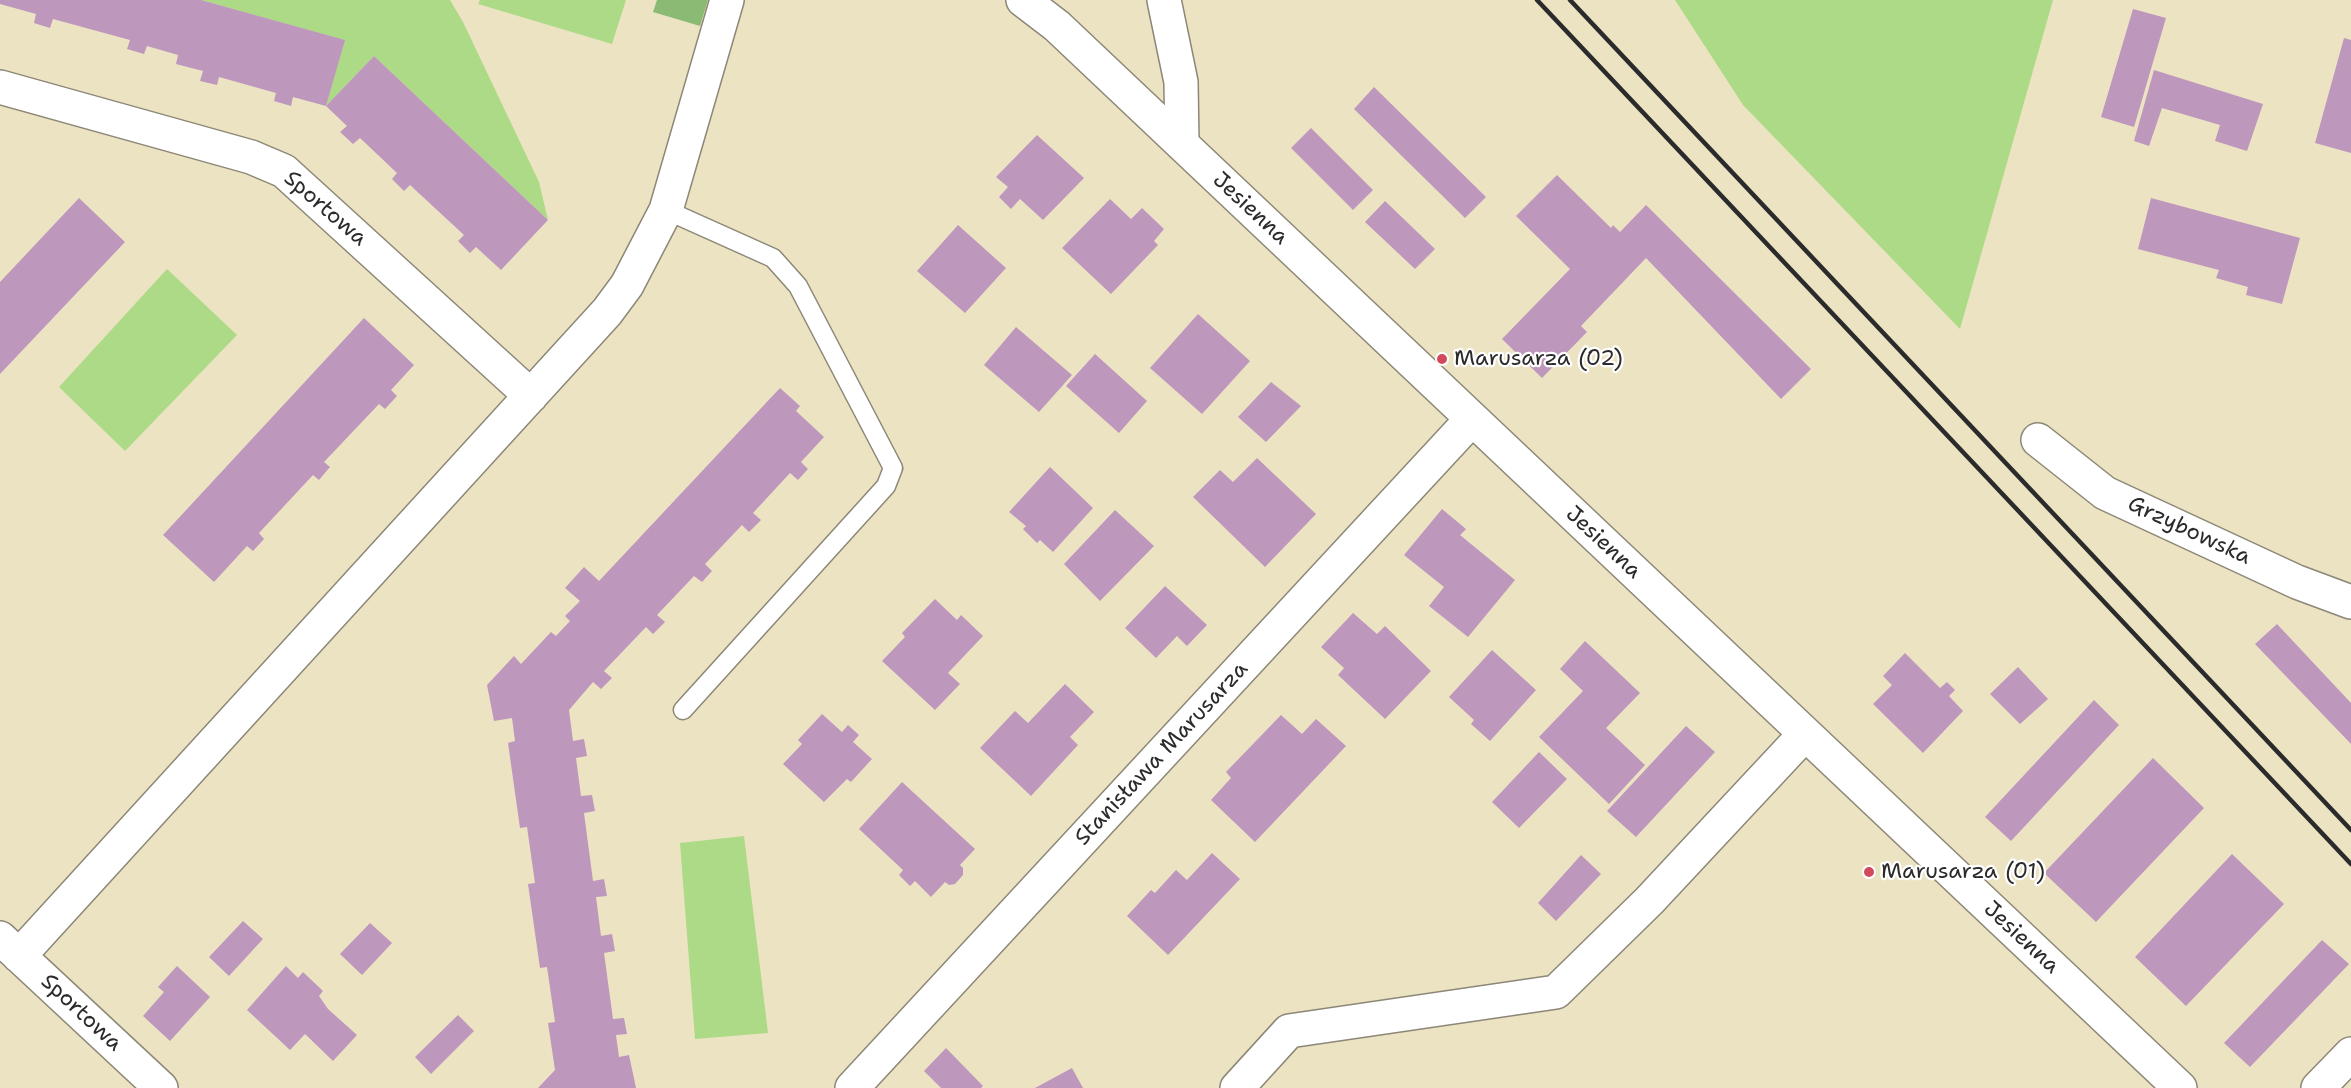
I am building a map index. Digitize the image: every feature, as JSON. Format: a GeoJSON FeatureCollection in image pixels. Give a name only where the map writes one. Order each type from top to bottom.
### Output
{"type":"FeatureCollection","features":[{"type":"Feature","properties":{"kind":"street"},"geometry":{"type":"LineString","coordinates":[[10,947],[531,396],[607,312],[627,285],[666,210],[727,0]]}},
{"type":"Feature","properties":{"kind":"street","name":"Jesienna"},"geometry":{"type":"LineString","coordinates":[[1023,0],[1057,26],[2180,1088]]}},
{"type":"Feature","properties":{"kind":"street"},"geometry":{"type":"LineString","coordinates":[[1164,0],[1181,82],[1182,144]]}},
{"type":"Feature","properties":{"kind":"street","name":"Sportowa"},"geometry":{"type":"LineString","coordinates":[[0,87],[251,157],[284,171],[531,396]]}},
{"type":"Feature","properties":{"kind":"street","name":"Stanisława Marusarza"},"geometry":{"type":"LineString","coordinates":[[852,1088],[1472,419]]}},
{"type":"Feature","properties":{"kind":"street","name":"Grzybowska"},"geometry":{"type":"LineString","coordinates":[[2038,440],[2105,493],[2298,582],[2351,602]]}},
{"type":"Feature","properties":{"kind":"street"},"geometry":{"type":"LineString","coordinates":[[1237,1088],[1289,1031],[1556,992],[1649,901],[1805,734]]}},
{"type":"Feature","properties":{"kind":"street","name":"Sportowa"},"geometry":{"type":"LineString","coordinates":[[10,947],[162,1088]]}},
{"type":"Feature","properties":{"kind":"street"},"geometry":{"type":"LineString","coordinates":[[2318,1088],[2351,1054]]}},
{"type":"Feature","properties":{"kind":"lane"},"geometry":{"type":"LineString","coordinates":[[666,210],[773,258],[798,286],[893,468],[886,486],[683,710]]}},
{"type":"Feature","properties":{"kind":"green space"},"geometry":{"type":"Polygon","coordinates":[[[201,0],[450,0],[463,22],[539,182],[548,220],[374,56],[326,106],[344,40],[201,0]]]}},
{"type":"Feature","properties":{"kind":"green space"},"geometry":{"type":"Polygon","coordinates":[[[480,0],[626,0],[612,44],[478,4],[480,0]]]}},
{"type":"Feature","properties":{"kind":"green space"},"geometry":{"type":"Polygon","coordinates":[[[657,0],[708,0],[700,26],[653,12],[657,0]]]}},
{"type":"Feature","properties":{"kind":"green space"},"geometry":{"type":"Polygon","coordinates":[[[1675,0],[2053,0],[1960,329],[1743,105],[1675,0]]]}},
{"type":"Feature","properties":{"kind":"green space"},"geometry":{"type":"Polygon","coordinates":[[[167,269],[237,335],[125,451],[59,387],[167,269]]]}},
{"type":"Feature","properties":{"kind":"green space"},"geometry":{"type":"Polygon","coordinates":[[[744,836],[768,1033],[695,1039],[680,843],[744,836]]]}},
{"type":"Feature","properties":{"kind":"building"},"geometry":{"type":"Polygon","coordinates":[[[0,0],[201,0],[345,40],[326,106],[293,97],[291,106],[274,101],[276,93],[219,77],[217,85],[200,81],[203,71],[176,64],[178,55],[147,46],[144,54],[127,49],[130,40],[53,19],[50,28],[34,23],[36,14],[0,4],[0,0]]]}},
{"type":"Feature","properties":{"kind":"building"},"geometry":{"type":"Polygon","coordinates":[[[2133,9],[2166,18],[2134,127],[2101,117],[2133,9]]]}},
{"type":"Feature","properties":{"kind":"building"},"geometry":{"type":"Polygon","coordinates":[[[2344,38],[2351,40],[2351,153],[2315,143],[2344,38]]]}},
{"type":"Feature","properties":{"kind":"building"},"geometry":{"type":"Polygon","coordinates":[[[374,56],[548,220],[501,270],[476,247],[470,253],[458,241],[464,235],[410,185],[404,191],[392,179],[397,173],[360,138],[353,144],[340,132],[347,126],[326,106],[374,56]]]}},
{"type":"Feature","properties":{"kind":"building"},"geometry":{"type":"Polygon","coordinates":[[[2154,70],[2263,104],[2247,151],[2215,141],[2220,125],[2162,108],[2149,146],[2134,141],[2154,70]]]}},
{"type":"Feature","properties":{"kind":"building"},"geometry":{"type":"Polygon","coordinates":[[[1374,87],[1486,197],[1465,218],[1354,109],[1374,87]]]}},
{"type":"Feature","properties":{"kind":"building"},"geometry":{"type":"Polygon","coordinates":[[[1311,128],[1373,190],[1353,210],[1291,148],[1311,128]]]}},
{"type":"Feature","properties":{"kind":"building"},"geometry":{"type":"Polygon","coordinates":[[[1037,135],[1084,178],[1043,220],[1020,199],[1011,209],[999,197],[1008,187],[996,177],[1037,135]]]}},
{"type":"Feature","properties":{"kind":"building"},"geometry":{"type":"Polygon","coordinates":[[[1557,175],[1611,228],[1613,225],[1620,232],[1646,205],[1811,369],[1781,399],[1646,258],[1581,326],[1587,332],[1542,378],[1502,339],[1570,269],[1516,216],[1557,175]]]}},
{"type":"Feature","properties":{"kind":"building"},"geometry":{"type":"Polygon","coordinates":[[[79,198],[125,242],[0,374],[0,282],[79,198]]]}},
{"type":"Feature","properties":{"kind":"building"},"geometry":{"type":"Polygon","coordinates":[[[2151,198],[2300,238],[2282,304],[2246,295],[2248,287],[2216,278],[2219,270],[2138,249],[2151,198]]]}},
{"type":"Feature","properties":{"kind":"building"},"geometry":{"type":"Polygon","coordinates":[[[1110,199],[1131,219],[1142,208],[1164,229],[1154,241],[1158,245],[1111,294],[1062,248],[1110,199]]]}},
{"type":"Feature","properties":{"kind":"building"},"geometry":{"type":"Polygon","coordinates":[[[1385,201],[1435,249],[1415,269],[1365,222],[1385,201]]]}},
{"type":"Feature","properties":{"kind":"building"},"geometry":{"type":"Polygon","coordinates":[[[958,225],[1006,268],[965,313],[917,271],[958,225]]]}},
{"type":"Feature","properties":{"kind":"building"},"geometry":{"type":"Polygon","coordinates":[[[1198,314],[1250,361],[1202,414],[1150,368],[1198,314]]]}},
{"type":"Feature","properties":{"kind":"building"},"geometry":{"type":"Polygon","coordinates":[[[364,318],[414,365],[391,390],[397,396],[385,409],[379,404],[324,462],[330,467],[319,480],[313,475],[259,533],[264,539],[253,551],[247,546],[214,582],[163,535],[364,318]]]}},
{"type":"Feature","properties":{"kind":"building"},"geometry":{"type":"Polygon","coordinates":[[[1016,327],[1072,375],[1039,412],[984,365],[1016,327]]]}},
{"type":"Feature","properties":{"kind":"building"},"geometry":{"type":"Polygon","coordinates":[[[1095,354],[1147,401],[1119,433],[1066,386],[1095,354]]]}},
{"type":"Feature","properties":{"kind":"building"},"geometry":{"type":"Polygon","coordinates":[[[1271,382],[1301,406],[1266,442],[1238,417],[1271,382]]]}},
{"type":"Feature","properties":{"kind":"building"},"geometry":{"type":"Polygon","coordinates":[[[780,388],[800,406],[796,411],[824,437],[801,462],[808,469],[798,480],[790,473],[753,513],[761,520],[749,532],[742,525],[705,564],[712,571],[702,582],[694,576],[657,615],[665,622],[653,634],[646,627],[604,671],[612,678],[601,689],[593,682],[569,710],[573,741],[584,739],[587,756],[576,758],[581,796],[592,795],[595,811],[584,813],[593,881],[604,879],[607,896],[596,897],[601,936],[612,934],[615,951],[604,953],[613,1019],[624,1018],[627,1034],[616,1035],[619,1057],[629,1055],[636,1088],[538,1088],[555,1070],[548,1023],[555,1022],[547,967],[540,968],[528,884],[535,883],[527,827],[520,828],[508,743],[515,741],[512,718],[494,721],[487,685],[514,656],[521,664],[551,632],[556,636],[570,621],[565,616],[580,601],[565,588],[584,567],[599,581],[780,388]]]}},
{"type":"Feature","properties":{"kind":"building"},"geometry":{"type":"Polygon","coordinates":[[[1257,458],[1316,514],[1265,567],[1193,497],[1220,470],[1233,482],[1257,458]]]}},
{"type":"Feature","properties":{"kind":"building"},"geometry":{"type":"Polygon","coordinates":[[[1050,467],[1093,508],[1053,552],[1040,540],[1037,543],[1023,529],[1026,526],[1009,512],[1050,467]]]}},
{"type":"Feature","properties":{"kind":"building"},"geometry":{"type":"Polygon","coordinates":[[[1442,509],[1466,529],[1460,535],[1515,580],[1468,637],[1429,606],[1444,587],[1404,555],[1442,509]]]}},
{"type":"Feature","properties":{"kind":"building"},"geometry":{"type":"Polygon","coordinates":[[[1115,510],[1154,546],[1100,601],[1064,564],[1115,510]]]}},
{"type":"Feature","properties":{"kind":"building"},"geometry":{"type":"Polygon","coordinates":[[[1165,586],[1207,625],[1187,646],[1177,636],[1156,658],[1125,628],[1165,586]]]}},
{"type":"Feature","properties":{"kind":"building"},"geometry":{"type":"Polygon","coordinates":[[[935,599],[957,620],[961,615],[983,636],[948,673],[960,684],[935,710],[882,661],[905,637],[902,633],[935,599]]]}},
{"type":"Feature","properties":{"kind":"building"},"geometry":{"type":"Polygon","coordinates":[[[1353,613],[1377,634],[1385,626],[1431,671],[1385,719],[1338,675],[1344,668],[1321,647],[1353,613]]]}},
{"type":"Feature","properties":{"kind":"building"},"geometry":{"type":"Polygon","coordinates":[[[2277,624],[2351,703],[2351,744],[2255,644],[2277,624]]]}},
{"type":"Feature","properties":{"kind":"building"},"geometry":{"type":"Polygon","coordinates":[[[1585,641],[1640,693],[1606,728],[1645,765],[1609,804],[1539,737],[1583,691],[1560,669],[1585,641]]]}},
{"type":"Feature","properties":{"kind":"building"},"geometry":{"type":"Polygon","coordinates":[[[1492,650],[1536,690],[1490,741],[1471,724],[1474,720],[1449,697],[1492,650]]]}},
{"type":"Feature","properties":{"kind":"building"},"geometry":{"type":"Polygon","coordinates":[[[1905,653],[1940,688],[1947,682],[1955,690],[1949,696],[1963,711],[1923,753],[1873,704],[1892,685],[1883,676],[1905,653]]]}},
{"type":"Feature","properties":{"kind":"building"},"geometry":{"type":"Polygon","coordinates":[[[2018,667],[2048,699],[2020,724],[1990,694],[2018,667]]]}},
{"type":"Feature","properties":{"kind":"building"},"geometry":{"type":"Polygon","coordinates":[[[1065,684],[1094,712],[1070,737],[1078,745],[1031,796],[980,748],[1015,711],[1028,723],[1065,684]]]}},
{"type":"Feature","properties":{"kind":"building"},"geometry":{"type":"Polygon","coordinates":[[[2094,700],[2119,725],[2011,841],[1985,817],[2094,700]]]}},
{"type":"Feature","properties":{"kind":"building"},"geometry":{"type":"Polygon","coordinates":[[[822,714],[842,732],[848,725],[859,735],[853,742],[872,759],[851,782],[847,779],[824,802],[783,764],[802,744],[798,740],[822,714]]]}},
{"type":"Feature","properties":{"kind":"building"},"geometry":{"type":"Polygon","coordinates":[[[1281,715],[1302,734],[1316,719],[1346,746],[1255,842],[1211,800],[1231,778],[1226,772],[1281,715]]]}},
{"type":"Feature","properties":{"kind":"building"},"geometry":{"type":"Polygon","coordinates":[[[1686,726],[1715,752],[1636,837],[1607,811],[1686,726]]]}},
{"type":"Feature","properties":{"kind":"building"},"geometry":{"type":"Polygon","coordinates":[[[1539,752],[1567,779],[1519,828],[1492,802],[1539,752]]]}},
{"type":"Feature","properties":{"kind":"building"},"geometry":{"type":"Polygon","coordinates":[[[2153,758],[2204,808],[2096,922],[2044,873],[2153,758]]]}},
{"type":"Feature","properties":{"kind":"building"},"geometry":{"type":"Polygon","coordinates":[[[902,782],[975,849],[960,865],[963,868],[963,875],[955,884],[949,885],[945,882],[931,897],[915,881],[910,886],[899,875],[903,870],[859,829],[902,782]]]}},
{"type":"Feature","properties":{"kind":"building"},"geometry":{"type":"Polygon","coordinates":[[[1212,853],[1240,879],[1168,955],[1127,916],[1151,890],[1155,893],[1176,870],[1187,880],[1212,853]]]}},
{"type":"Feature","properties":{"kind":"building"},"geometry":{"type":"Polygon","coordinates":[[[2232,854],[2284,904],[2186,1006],[2135,957],[2232,854]]]}},
{"type":"Feature","properties":{"kind":"building"},"geometry":{"type":"Polygon","coordinates":[[[1581,855],[1601,874],[1556,921],[1538,903],[1581,855]]]}},
{"type":"Feature","properties":{"kind":"building"},"geometry":{"type":"Polygon","coordinates":[[[243,921],[263,939],[229,976],[209,957],[243,921]]]}},
{"type":"Feature","properties":{"kind":"building"},"geometry":{"type":"Polygon","coordinates":[[[370,923],[392,943],[362,975],[340,954],[370,923]]]}},
{"type":"Feature","properties":{"kind":"building"},"geometry":{"type":"Polygon","coordinates":[[[2322,940],[2349,964],[2250,1067],[2224,1043],[2322,940]]]}},
{"type":"Feature","properties":{"kind":"building"},"geometry":{"type":"Polygon","coordinates":[[[177,966],[210,997],[170,1041],[143,1016],[164,992],[158,987],[177,966]]]}},
{"type":"Feature","properties":{"kind":"building"},"geometry":{"type":"Polygon","coordinates":[[[286,966],[298,978],[303,972],[323,991],[319,996],[328,1009],[357,1035],[333,1061],[305,1034],[290,1050],[247,1010],[286,966]]]}},
{"type":"Feature","properties":{"kind":"building"},"geometry":{"type":"Polygon","coordinates":[[[458,1015],[474,1031],[431,1074],[415,1057],[458,1015]]]}},
{"type":"Feature","properties":{"kind":"building"},"geometry":{"type":"Polygon","coordinates":[[[946,1048],[983,1086],[981,1088],[941,1088],[924,1071],[946,1048]]]}},
{"type":"Feature","properties":{"kind":"building"},"geometry":{"type":"Polygon","coordinates":[[[1072,1068],[1083,1088],[1035,1088],[1072,1068]]]}},
{"type":"Feature","properties":{"kind":"railway"},"geometry":{"type":"LineString","coordinates":[[1537,0],[2351,864]]}},
{"type":"Feature","properties":{"kind":"railway"},"geometry":{"type":"LineString","coordinates":[[1570,0],[2351,830]]}},
{"type":"Feature","properties":{"kind":"place","name":"Marusarza (02)"},"geometry":{"type":"Point","coordinates":[1442,359]}},
{"type":"Feature","properties":{"kind":"place","name":"Marusarza (01)"},"geometry":{"type":"Point","coordinates":[1869,872]}}]}
